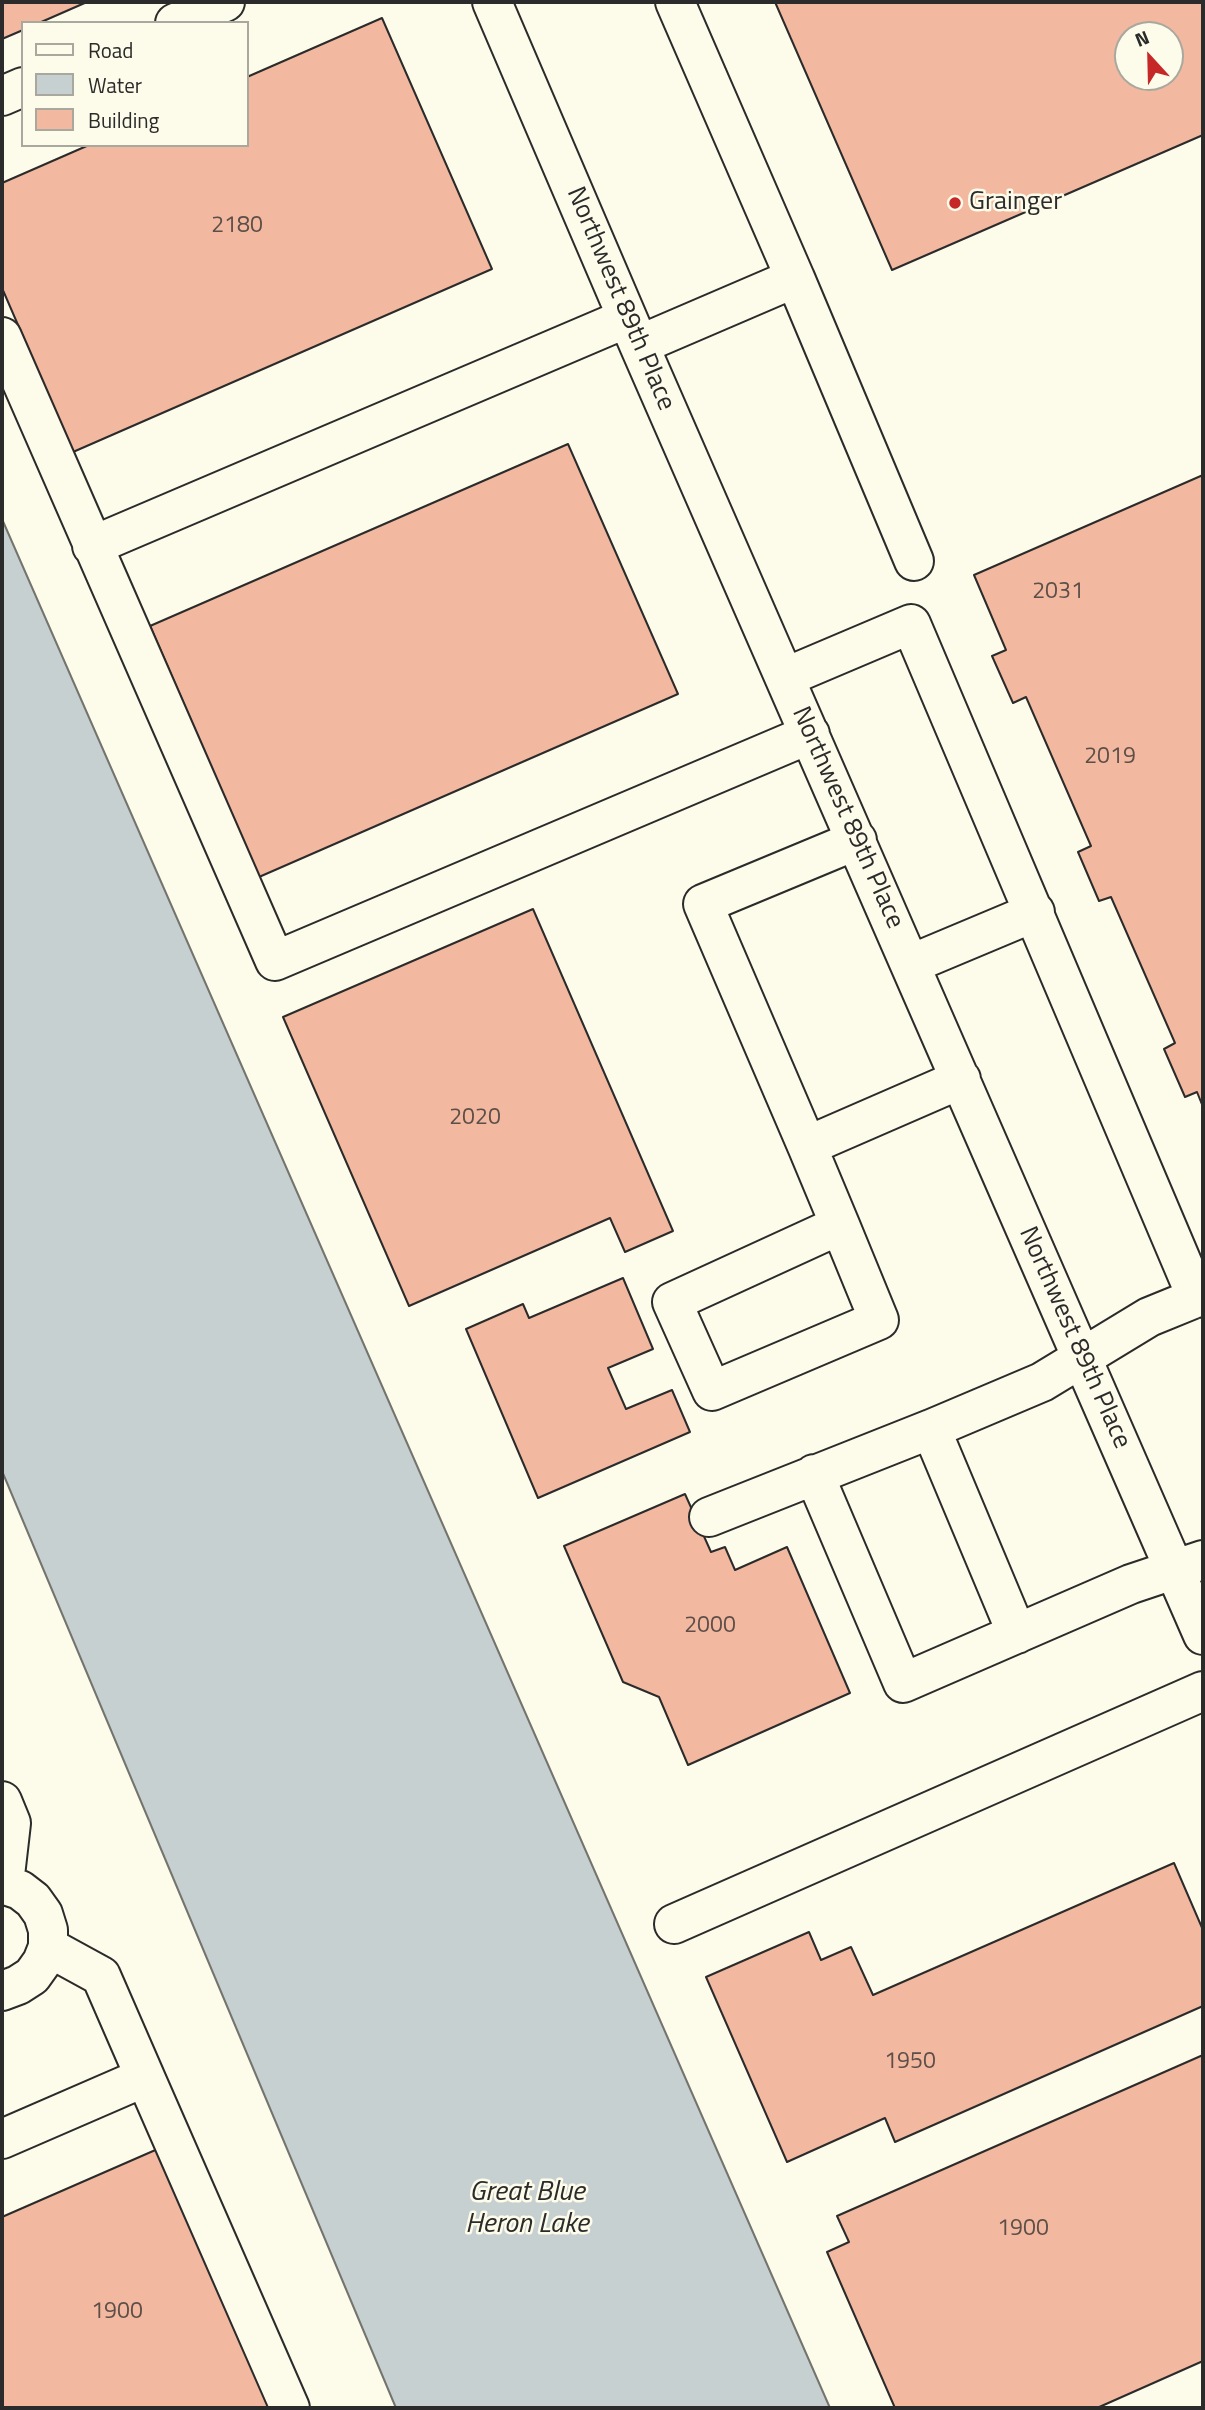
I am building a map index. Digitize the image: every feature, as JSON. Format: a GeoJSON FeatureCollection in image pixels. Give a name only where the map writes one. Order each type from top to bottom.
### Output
{"type":"FeatureCollection","features":[{"type":"Feature","properties":{"kind":"street"},"geometry":{"type":"LineString","coordinates":[[181,21],[225,2]]}},
{"type":"Feature","properties":{"kind":"street","name":"Northwest 89th Place"},"geometry":{"type":"LineString","coordinates":[[492,2],[633,332],[1082,1357],[1189,1565],[1203,1635]]}},
{"type":"Feature","properties":{"kind":"street"},"geometry":{"type":"LineString","coordinates":[[675,2],[914,561]]}},
{"type":"Feature","properties":{"kind":"street"},"geometry":{"type":"LineString","coordinates":[[2,96],[21,88]]}},
{"type":"Feature","properties":{"kind":"street"},"geometry":{"type":"LineString","coordinates":[[92,547],[633,332],[795,278]]}},
{"type":"Feature","properties":{"kind":"street"},"geometry":{"type":"LineString","coordinates":[[2,337],[275,961],[810,734]]}},
{"type":"Feature","properties":{"kind":"street"},"geometry":{"type":"LineString","coordinates":[[709,1517],[1042,1382],[1149,1317],[1200,1296],[911,624],[786,677]]}},
{"type":"Feature","properties":{"kind":"street"},"geometry":{"type":"LineString","coordinates":[[840,1225],[671,1302],[712,1391],[879,1320],[840,1225],[807,1146],[703,904],[857,840]]}},
{"type":"Feature","properties":{"kind":"street"},"geometry":{"type":"LineString","coordinates":[[911,964],[1035,912]]}},
{"type":"Feature","properties":{"kind":"street"},"geometry":{"type":"LineString","coordinates":[[807,1146],[961,1079]]}},
{"type":"Feature","properties":{"kind":"street"},"geometry":{"type":"LineString","coordinates":[[931,1429],[1017,1634]]}},
{"type":"Feature","properties":{"kind":"street"},"geometry":{"type":"LineString","coordinates":[[814,1474],[903,1683],[1131,1584],[1189,1565]]}},
{"type":"Feature","properties":{"kind":"street"},"geometry":{"type":"LineString","coordinates":[[674,1924],[1203,1691]]}},
{"type":"Feature","properties":{"kind":"street"},"geometry":{"type":"LineString","coordinates":[[2,1801],[11,1824],[3,1884],[20,1890],[33,1900],[43,1914],[48,1930],[48,1947],[32,1976],[18,1986],[2,1991]]}},
{"type":"Feature","properties":{"kind":"street"},"geometry":{"type":"LineString","coordinates":[[48,1947],[101,1976],[290,2408]]}},
{"type":"Feature","properties":{"kind":"street"},"geometry":{"type":"LineString","coordinates":[[2,2139],[145,2077]]}},
{"type":"Feature","properties":{"kind":"water","name":"Great Blue Heron Lake"},"geometry":{"type":"Polygon","coordinates":[[[2,519],[830,2408],[396,2408],[2,1471],[2,519]]]}},
{"type":"Feature","properties":{"kind":"building"},"geometry":{"type":"Polygon","coordinates":[[[2,2],[87,2],[44,21],[21,21],[21,31],[2,39],[2,2]]]}},
{"type":"Feature","properties":{"kind":"building","name":"Grainger"},"geometry":{"type":"Polygon","coordinates":[[[775,2],[1203,2],[1203,135],[892,270],[775,2]]]}},
{"type":"Feature","properties":{"kind":"building"},"geometry":{"type":"Polygon","coordinates":[[[382,18],[492,269],[73,452],[2,288],[2,183],[84,147],[248,147],[248,77],[382,18]]]}},
{"type":"Feature","properties":{"kind":"building"},"geometry":{"type":"Polygon","coordinates":[[[568,444],[678,694],[259,877],[150,626],[568,444]]]}},
{"type":"Feature","properties":{"kind":"building"},"geometry":{"type":"Polygon","coordinates":[[[1203,475],[1203,1107],[1197,1092],[1185,1097],[1164,1049],[1175,1043],[1111,897],[1099,901],[1078,852],[1091,846],[1026,697],[1013,703],[992,656],[1006,650],[974,575],[1203,475]]]}},
{"type":"Feature","properties":{"kind":"building"},"geometry":{"type":"Polygon","coordinates":[[[533,909],[673,1231],[625,1252],[610,1218],[409,1306],[283,1017],[533,909]]]}},
{"type":"Feature","properties":{"kind":"building"},"geometry":{"type":"Polygon","coordinates":[[[623,1278],[653,1349],[608,1368],[626,1409],[672,1390],[690,1432],[538,1498],[466,1329],[523,1304],[529,1318],[623,1278]]]}},
{"type":"Feature","properties":{"kind":"building"},"geometry":{"type":"Polygon","coordinates":[[[685,1494],[711,1552],[725,1547],[735,1570],[787,1547],[850,1693],[688,1765],[659,1697],[623,1682],[564,1546],[685,1494]]]}},
{"type":"Feature","properties":{"kind":"building"},"geometry":{"type":"Polygon","coordinates":[[[1174,1863],[1203,1930],[1203,2006],[895,2142],[885,2118],[787,2162],[706,1977],[809,1932],[821,1960],[851,1947],[873,1995],[1174,1863]]]}},
{"type":"Feature","properties":{"kind":"building"},"geometry":{"type":"Polygon","coordinates":[[[1203,2055],[1203,2361],[1097,2408],[895,2408],[827,2252],[849,2242],[837,2216],[1203,2055]]]}},
{"type":"Feature","properties":{"kind":"building"},"geometry":{"type":"Polygon","coordinates":[[[160,2148],[274,2408],[2,2408],[2,2217],[160,2148]]]}},
{"type":"Feature","properties":{"kind":"place","name":"Grainger"},"geometry":{"type":"Point","coordinates":[955,203]}}]}
